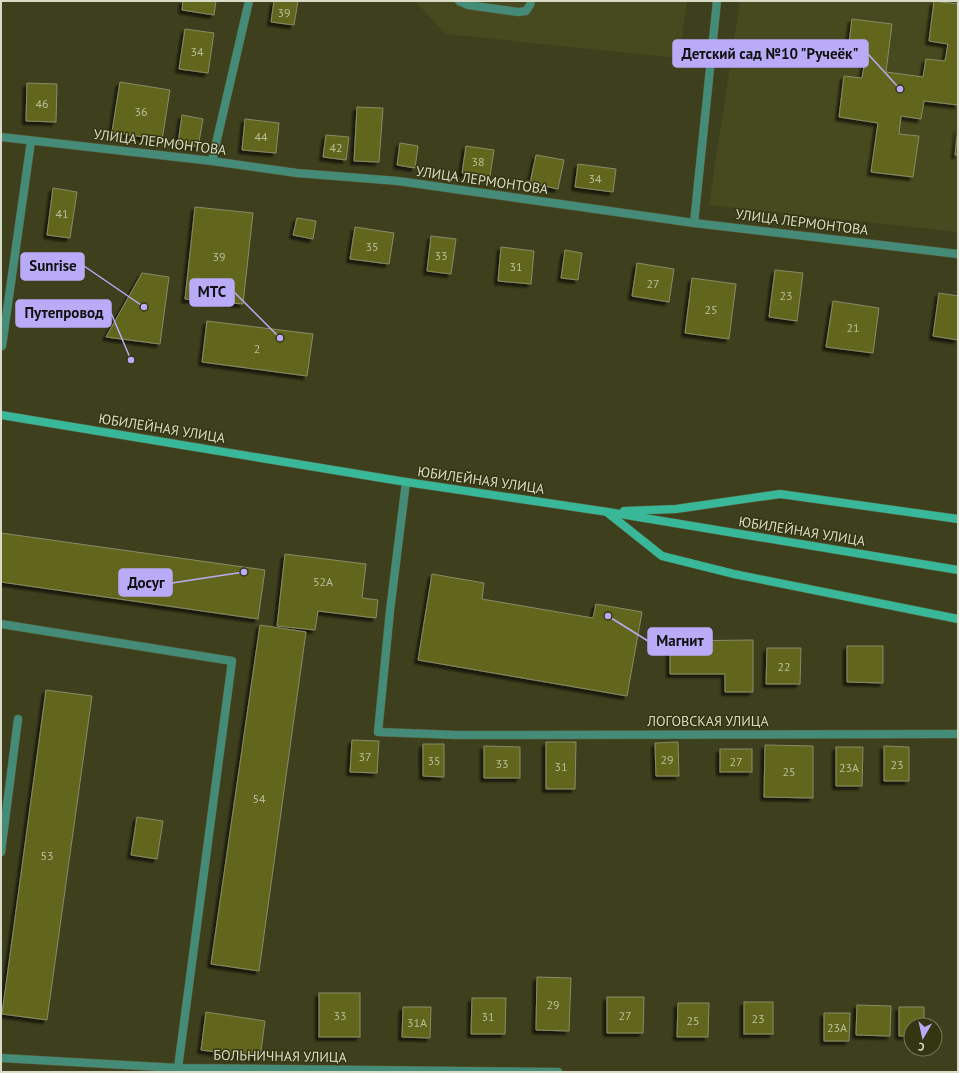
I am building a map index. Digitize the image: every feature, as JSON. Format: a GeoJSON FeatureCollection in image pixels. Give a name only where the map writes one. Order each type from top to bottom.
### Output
{"type":"FeatureCollection","features":[{"type":"Feature","properties":{"kind":"main road","name":"ЮБИЛЕЙНАЯ УЛИЦА"},"geometry":{"type":"LineString","coordinates":[[1,415],[406,482],[608,512],[958,570]]}},
{"type":"Feature","properties":{"kind":"main road"},"geometry":{"type":"LineString","coordinates":[[608,512],[676,509],[780,494],[958,519]]}},
{"type":"Feature","properties":{"kind":"main road"},"geometry":{"type":"LineString","coordinates":[[608,512],[662,556],[734,574],[958,619]]}},
{"type":"Feature","properties":{"kind":"street"},"geometry":{"type":"LineString","coordinates":[[212,161],[249,1]]}},
{"type":"Feature","properties":{"kind":"street"},"geometry":{"type":"LineString","coordinates":[[459,1],[468,5],[518,12],[526,11],[531,1]]}},
{"type":"Feature","properties":{"kind":"street"},"geometry":{"type":"LineString","coordinates":[[694,223],[717,1]]}},
{"type":"Feature","properties":{"kind":"street","name":"УЛИЦА ЛЕРМОНТОВА"},"geometry":{"type":"LineString","coordinates":[[1,137],[212,161],[297,173],[398,182],[694,223],[958,254]]}},
{"type":"Feature","properties":{"kind":"street"},"geometry":{"type":"LineString","coordinates":[[1,346],[31,141]]}},
{"type":"Feature","properties":{"kind":"street","name":"ЛОГОВСКАЯ УЛИЦА"},"geometry":{"type":"LineString","coordinates":[[406,482],[390,610],[378,732],[457,735],[958,734]]}},
{"type":"Feature","properties":{"kind":"street"},"geometry":{"type":"LineString","coordinates":[[1,624],[232,661],[178,1068]]}},
{"type":"Feature","properties":{"kind":"street"},"geometry":{"type":"LineString","coordinates":[[1,852],[18,719]]}},
{"type":"Feature","properties":{"kind":"street","name":"БОЛЬНИЧНАЯ УЛИЦА"},"geometry":{"type":"LineString","coordinates":[[1,1058],[178,1068],[558,1072]]}},
{"type":"Feature","properties":{"kind":"shaded area"},"geometry":{"type":"Polygon","coordinates":[[[415,1],[687,1],[679,58],[446,34],[415,1]]]}},
{"type":"Feature","properties":{"kind":"shaded area"},"geometry":{"type":"Polygon","coordinates":[[[740,1],[958,1],[958,232],[709,205],[740,1]]]}},
{"type":"Feature","properties":{"kind":"building"},"geometry":{"type":"Polygon","coordinates":[[[183,1],[216,1],[214,15],[182,10],[183,1]]]}},
{"type":"Feature","properties":{"kind":"building"},"geometry":{"type":"Polygon","coordinates":[[[274,1],[298,1],[294,25],[271,22],[274,1]]]}},
{"type":"Feature","properties":{"kind":"building"},"geometry":{"type":"Polygon","coordinates":[[[934,1],[958,4],[958,105],[924,101],[921,119],[901,116],[899,134],[919,136],[913,177],[871,172],[878,123],[839,117],[844,76],[862,78],[865,61],[847,59],[852,19],[892,24],[886,72],[923,77],[926,59],[945,61],[948,44],[929,41],[934,1]]]}},
{"type":"Feature","properties":{"kind":"building"},"geometry":{"type":"Polygon","coordinates":[[[185,29],[214,33],[208,73],[179,69],[185,29]]]}},
{"type":"Feature","properties":{"kind":"building"},"geometry":{"type":"Polygon","coordinates":[[[120,82],[170,90],[162,140],[112,132],[120,82]]]}},
{"type":"Feature","properties":{"kind":"building"},"geometry":{"type":"Polygon","coordinates":[[[27,83],[57,84],[56,122],[26,121],[27,83]]]}},
{"type":"Feature","properties":{"kind":"building"},"geometry":{"type":"Polygon","coordinates":[[[357,107],[383,108],[379,162],[354,161],[357,107]]]}},
{"type":"Feature","properties":{"kind":"building"},"geometry":{"type":"Polygon","coordinates":[[[182,115],[203,119],[198,147],[178,144],[182,115]]]}},
{"type":"Feature","properties":{"kind":"building"},"geometry":{"type":"Polygon","coordinates":[[[245,119],[279,123],[276,153],[242,150],[245,119]]]}},
{"type":"Feature","properties":{"kind":"building"},"geometry":{"type":"Polygon","coordinates":[[[958,129],[958,155],[955,155],[958,129]]]}},
{"type":"Feature","properties":{"kind":"building"},"geometry":{"type":"Polygon","coordinates":[[[326,135],[349,137],[346,160],[323,157],[326,135]]]}},
{"type":"Feature","properties":{"kind":"building"},"geometry":{"type":"Polygon","coordinates":[[[400,143],[418,146],[415,168],[397,165],[400,143]]]}},
{"type":"Feature","properties":{"kind":"building"},"geometry":{"type":"Polygon","coordinates":[[[466,146],[494,150],[490,176],[462,173],[466,146]]]}},
{"type":"Feature","properties":{"kind":"building"},"geometry":{"type":"Polygon","coordinates":[[[536,155],[564,160],[558,189],[530,183],[536,155]]]}},
{"type":"Feature","properties":{"kind":"building"},"geometry":{"type":"Polygon","coordinates":[[[578,164],[616,169],[613,192],[575,187],[578,164]]]}},
{"type":"Feature","properties":{"kind":"building"},"geometry":{"type":"Polygon","coordinates":[[[53,188],[77,192],[70,238],[47,235],[53,188]]]}},
{"type":"Feature","properties":{"kind":"building"},"geometry":{"type":"Polygon","coordinates":[[[195,207],[253,213],[243,304],[185,299],[195,207]]]}},
{"type":"Feature","properties":{"kind":"building"},"geometry":{"type":"Polygon","coordinates":[[[297,218],[316,221],[313,239],[293,235],[297,218]]]}},
{"type":"Feature","properties":{"kind":"building"},"geometry":{"type":"Polygon","coordinates":[[[355,227],[394,233],[389,264],[350,259],[355,227]]]}},
{"type":"Feature","properties":{"kind":"building"},"geometry":{"type":"Polygon","coordinates":[[[431,236],[456,239],[451,274],[427,271],[431,236]]]}},
{"type":"Feature","properties":{"kind":"building"},"geometry":{"type":"Polygon","coordinates":[[[501,247],[534,251],[531,284],[498,281],[501,247]]]}},
{"type":"Feature","properties":{"kind":"building"},"geometry":{"type":"Polygon","coordinates":[[[565,250],[582,253],[578,280],[561,278],[565,250]]]}},
{"type":"Feature","properties":{"kind":"building"},"geometry":{"type":"Polygon","coordinates":[[[637,263],[674,269],[669,302],[632,296],[637,263]]]}},
{"type":"Feature","properties":{"kind":"building"},"geometry":{"type":"Polygon","coordinates":[[[775,270],[803,273],[797,321],[769,317],[775,270]]]}},
{"type":"Feature","properties":{"kind":"building"},"geometry":{"type":"Polygon","coordinates":[[[142,273],[169,277],[160,344],[106,337],[142,273]]]}},
{"type":"Feature","properties":{"kind":"building"},"geometry":{"type":"Polygon","coordinates":[[[692,278],[736,284],[729,339],[685,333],[692,278]]]}},
{"type":"Feature","properties":{"kind":"building"},"geometry":{"type":"Polygon","coordinates":[[[939,293],[958,296],[958,340],[933,336],[939,293]]]}},
{"type":"Feature","properties":{"kind":"building"},"geometry":{"type":"Polygon","coordinates":[[[833,301],[879,308],[873,353],[826,347],[833,301]]]}},
{"type":"Feature","properties":{"kind":"building"},"geometry":{"type":"Polygon","coordinates":[[[207,321],[313,334],[307,376],[202,362],[207,321]]]}},
{"type":"Feature","properties":{"kind":"building"},"geometry":{"type":"Polygon","coordinates":[[[1,533],[265,570],[258,619],[1,582],[1,533]]]}},
{"type":"Feature","properties":{"kind":"building"},"geometry":{"type":"Polygon","coordinates":[[[285,554],[366,564],[362,598],[378,600],[376,618],[318,611],[315,630],[277,626],[285,554]]]}},
{"type":"Feature","properties":{"kind":"building"},"geometry":{"type":"Polygon","coordinates":[[[432,574],[484,583],[482,599],[593,618],[596,604],[642,612],[627,696],[418,660],[432,574]]]}},
{"type":"Feature","properties":{"kind":"building"},"geometry":{"type":"Polygon","coordinates":[[[260,625],[306,632],[259,971],[211,964],[260,625]]]}},
{"type":"Feature","properties":{"kind":"building"},"geometry":{"type":"Polygon","coordinates":[[[753,640],[753,692],[725,692],[725,674],[670,674],[670,641],[753,640]]]}},
{"type":"Feature","properties":{"kind":"building"},"geometry":{"type":"Polygon","coordinates":[[[847,646],[883,646],[883,683],[847,682],[847,646]]]}},
{"type":"Feature","properties":{"kind":"building"},"geometry":{"type":"Polygon","coordinates":[[[767,648],[801,648],[800,684],[766,684],[767,648]]]}},
{"type":"Feature","properties":{"kind":"building"},"geometry":{"type":"Polygon","coordinates":[[[46,690],[92,696],[47,1020],[2,1014],[46,690]]]}},
{"type":"Feature","properties":{"kind":"building"},"geometry":{"type":"Polygon","coordinates":[[[352,740],[379,741],[377,773],[350,772],[352,740]]]}},
{"type":"Feature","properties":{"kind":"building"},"geometry":{"type":"Polygon","coordinates":[[[546,742],[576,742],[575,789],[546,789],[546,742]]]}},
{"type":"Feature","properties":{"kind":"building"},"geometry":{"type":"Polygon","coordinates":[[[678,742],[679,776],[656,776],[655,743],[678,742]]]}},
{"type":"Feature","properties":{"kind":"building"},"geometry":{"type":"Polygon","coordinates":[[[423,744],[444,744],[444,777],[423,776],[423,744]]]}},
{"type":"Feature","properties":{"kind":"building"},"geometry":{"type":"Polygon","coordinates":[[[765,745],[813,746],[813,798],[764,797],[765,745]]]}},
{"type":"Feature","properties":{"kind":"building"},"geometry":{"type":"Polygon","coordinates":[[[484,746],[520,747],[520,778],[484,778],[484,746]]]}},
{"type":"Feature","properties":{"kind":"building"},"geometry":{"type":"Polygon","coordinates":[[[884,746],[909,747],[909,781],[884,781],[884,746]]]}},
{"type":"Feature","properties":{"kind":"building"},"geometry":{"type":"Polygon","coordinates":[[[836,747],[863,747],[862,786],[836,786],[836,747]]]}},
{"type":"Feature","properties":{"kind":"building"},"geometry":{"type":"Polygon","coordinates":[[[720,749],[752,749],[752,772],[720,772],[720,749]]]}},
{"type":"Feature","properties":{"kind":"building"},"geometry":{"type":"Polygon","coordinates":[[[137,817],[163,821],[157,859],[131,855],[137,817]]]}},
{"type":"Feature","properties":{"kind":"building"},"geometry":{"type":"Polygon","coordinates":[[[537,977],[571,978],[569,1031],[536,1030],[537,977]]]}},
{"type":"Feature","properties":{"kind":"building"},"geometry":{"type":"Polygon","coordinates":[[[319,993],[360,993],[360,1037],[319,1037],[319,993]]]}},
{"type":"Feature","properties":{"kind":"building"},"geometry":{"type":"Polygon","coordinates":[[[607,997],[644,997],[643,1033],[607,1033],[607,997]]]}},
{"type":"Feature","properties":{"kind":"building"},"geometry":{"type":"Polygon","coordinates":[[[472,998],[506,998],[505,1034],[471,1034],[472,998]]]}},
{"type":"Feature","properties":{"kind":"building"},"geometry":{"type":"Polygon","coordinates":[[[744,1002],[773,1002],[773,1034],[744,1034],[744,1002]]]}},
{"type":"Feature","properties":{"kind":"building"},"geometry":{"type":"Polygon","coordinates":[[[678,1003],[709,1003],[708,1037],[677,1037],[678,1003]]]}},
{"type":"Feature","properties":{"kind":"building"},"geometry":{"type":"Polygon","coordinates":[[[857,1005],[891,1006],[890,1036],[856,1035],[857,1005]]]}},
{"type":"Feature","properties":{"kind":"building"},"geometry":{"type":"Polygon","coordinates":[[[403,1007],[431,1007],[430,1038],[402,1037],[403,1007]]]}},
{"type":"Feature","properties":{"kind":"building"},"geometry":{"type":"Polygon","coordinates":[[[899,1007],[924,1007],[924,1017],[903,1017],[903,1036],[899,1036],[899,1007]]]}},
{"type":"Feature","properties":{"kind":"building"},"geometry":{"type":"Polygon","coordinates":[[[206,1012],[265,1021],[260,1058],[201,1050],[206,1012]]]}},
{"type":"Feature","properties":{"kind":"building"},"geometry":{"type":"Polygon","coordinates":[[[824,1013],[850,1013],[849,1041],[824,1041],[824,1013]]]}},
{"type":"Feature","properties":{"kind":"place","name":"Детский сад №10 \"Ручеёк\""},"geometry":{"type":"Point","coordinates":[900,89]}},
{"type":"Feature","properties":{"kind":"place","name":"Sunrise"},"geometry":{"type":"Point","coordinates":[144,307]}},
{"type":"Feature","properties":{"kind":"place","name":"МТС"},"geometry":{"type":"Point","coordinates":[280,338]}},
{"type":"Feature","properties":{"kind":"place","name":"Путепровод"},"geometry":{"type":"Point","coordinates":[131,360]}},
{"type":"Feature","properties":{"kind":"place","name":"Досуг"},"geometry":{"type":"Point","coordinates":[244,572]}},
{"type":"Feature","properties":{"kind":"place","name":"Магнит"},"geometry":{"type":"Point","coordinates":[608,616]}}]}
